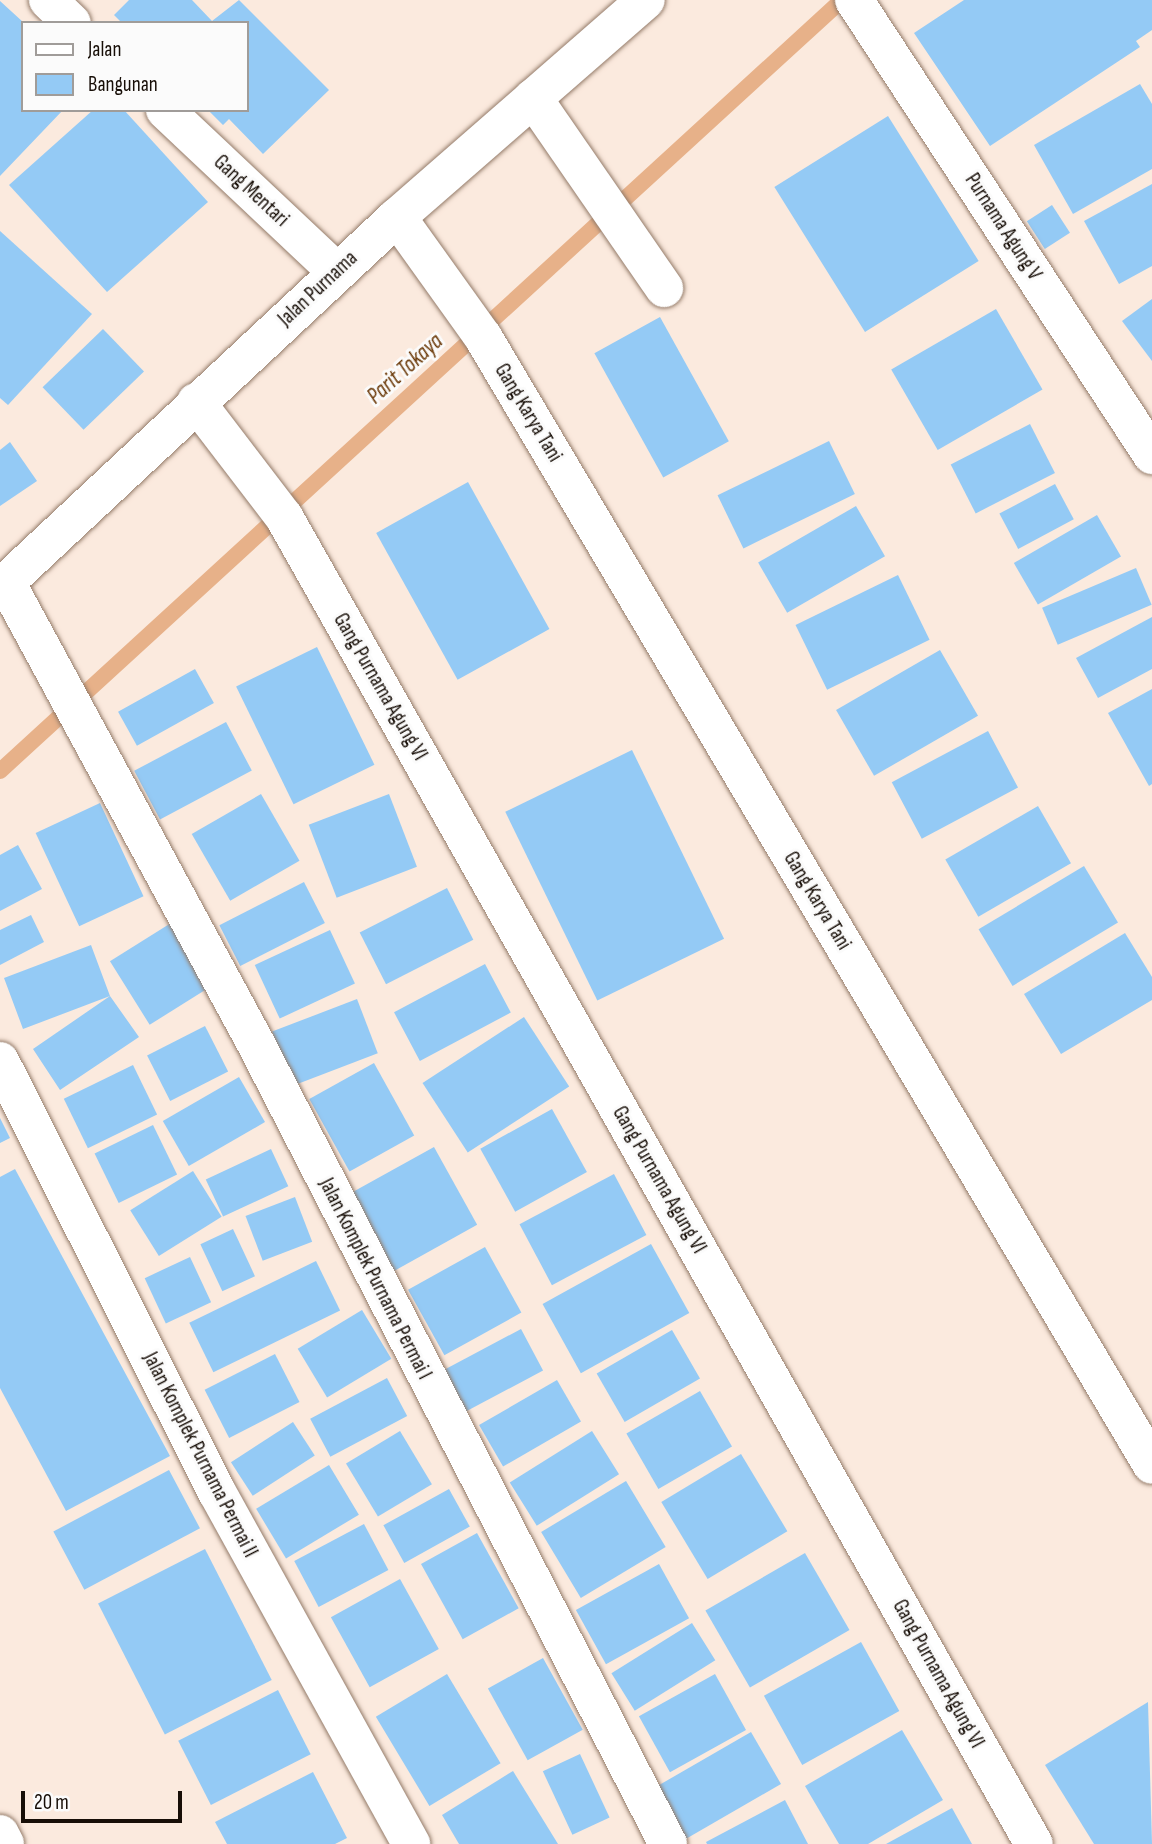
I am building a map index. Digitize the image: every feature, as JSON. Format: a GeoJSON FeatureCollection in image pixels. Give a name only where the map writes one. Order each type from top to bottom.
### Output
{"type":"FeatureCollection","features":[{"type":"Feature","properties":{"kind":"street"},"geometry":{"type":"LineString","coordinates":[[48,0],[70,21]]}},
{"type":"Feature","properties":{"kind":"street","name":"Jalan Purnama"},"geometry":{"type":"LineString","coordinates":[[3,585],[397,217],[646,0]]}},
{"type":"Feature","properties":{"kind":"street","name":"Purnama Agung V"},"geometry":{"type":"LineString","coordinates":[[854,0],[1152,455]]}},
{"type":"Feature","properties":{"kind":"street"},"geometry":{"type":"LineString","coordinates":[[533,99],[663,288]]}},
{"type":"Feature","properties":{"kind":"street","name":"Gang Mentari"},"geometry":{"type":"LineString","coordinates":[[167,112],[337,272]]}},
{"type":"Feature","properties":{"kind":"street","name":"Gang Karya Tani"},"geometry":{"type":"LineString","coordinates":[[397,217],[418,250],[483,337],[1152,1465]]}},
{"type":"Feature","properties":{"kind":"street","name":"Gang Purnama Agung VI"},"geometry":{"type":"LineString","coordinates":[[196,402],[284,517],[1034,1844]]}},
{"type":"Feature","properties":{"kind":"street","name":"Jalan Komplek Purnama Permai I"},"geometry":{"type":"LineString","coordinates":[[3,585],[39,635],[82,715],[668,1844]]}},
{"type":"Feature","properties":{"kind":"street","name":"Jalan Komplek Purnama Permai II"},"geometry":{"type":"LineString","coordinates":[[0,1061],[217,1492],[411,1844]]}},
{"type":"Feature","properties":{"kind":"street"},"geometry":{"type":"LineString","coordinates":[[0,1834],[5,1844]]}},
{"type":"Feature","properties":{"kind":"building"},"geometry":{"type":"Polygon","coordinates":[[[129,0],[192,0],[212,21],[120,21],[114,15],[129,0]]]}},
{"type":"Feature","properties":{"kind":"building"},"geometry":{"type":"Polygon","coordinates":[[[239,0],[329,90],[263,154],[229,119],[223,125],[210,112],[248,112],[248,21],[212,21],[239,0]]]}},
{"type":"Feature","properties":{"kind":"building"},"geometry":{"type":"Polygon","coordinates":[[[964,0],[1152,0],[1152,30],[1136,41],[1140,47],[990,146],[914,33],[964,0]]]}},
{"type":"Feature","properties":{"kind":"building"},"geometry":{"type":"Polygon","coordinates":[[[0,1],[22,21],[21,112],[61,112],[0,176],[0,1]]]}},
{"type":"Feature","properties":{"kind":"building"},"geometry":{"type":"Polygon","coordinates":[[[1140,84],[1152,104],[1152,169],[1073,214],[1034,145],[1140,84]]]}},
{"type":"Feature","properties":{"kind":"building"},"geometry":{"type":"Polygon","coordinates":[[[91,112],[126,112],[208,202],[107,292],[9,185],[91,112]]]}},
{"type":"Feature","properties":{"kind":"building"},"geometry":{"type":"Polygon","coordinates":[[[888,116],[979,261],[865,332],[774,187],[888,116]]]}},
{"type":"Feature","properties":{"kind":"building"},"geometry":{"type":"Polygon","coordinates":[[[1152,184],[1152,266],[1119,284],[1084,221],[1152,184]]]}},
{"type":"Feature","properties":{"kind":"building"},"geometry":{"type":"Polygon","coordinates":[[[1052,205],[1070,233],[1045,249],[1027,221],[1052,205]]]}},
{"type":"Feature","properties":{"kind":"building"},"geometry":{"type":"Polygon","coordinates":[[[0,231],[92,314],[8,405],[0,398],[0,231]]]}},
{"type":"Feature","properties":{"kind":"building"},"geometry":{"type":"Polygon","coordinates":[[[1152,299],[1152,361],[1122,321],[1152,299]]]}},
{"type":"Feature","properties":{"kind":"building"},"geometry":{"type":"Polygon","coordinates":[[[996,309],[1042,390],[938,450],[891,370],[996,309]]]}},
{"type":"Feature","properties":{"kind":"building"},"geometry":{"type":"Polygon","coordinates":[[[660,317],[729,441],[663,478],[594,353],[660,317]]]}},
{"type":"Feature","properties":{"kind":"building"},"geometry":{"type":"Polygon","coordinates":[[[103,329],[144,371],[84,430],[43,387],[103,329]]]}},
{"type":"Feature","properties":{"kind":"building"},"geometry":{"type":"Polygon","coordinates":[[[1030,424],[1055,473],[976,513],[951,464],[1030,424]]]}},
{"type":"Feature","properties":{"kind":"building"},"geometry":{"type":"Polygon","coordinates":[[[829,441],[855,494],[743,548],[718,495],[829,441]]]}},
{"type":"Feature","properties":{"kind":"building"},"geometry":{"type":"Polygon","coordinates":[[[10,442],[37,481],[0,506],[0,450],[10,442]]]}},
{"type":"Feature","properties":{"kind":"building"},"geometry":{"type":"Polygon","coordinates":[[[468,482],[549,629],[458,680],[376,533],[468,482]]]}},
{"type":"Feature","properties":{"kind":"building"},"geometry":{"type":"Polygon","coordinates":[[[1055,484],[1074,519],[1018,549],[999,514],[1055,484]]]}},
{"type":"Feature","properties":{"kind":"building"},"geometry":{"type":"Polygon","coordinates":[[[856,506],[885,556],[787,613],[758,562],[856,506]]]}},
{"type":"Feature","properties":{"kind":"building"},"geometry":{"type":"Polygon","coordinates":[[[1097,515],[1121,557],[1038,605],[1014,563],[1097,515]]]}},
{"type":"Feature","properties":{"kind":"building"},"geometry":{"type":"Polygon","coordinates":[[[1136,568],[1152,605],[1058,645],[1042,608],[1136,568]]]}},
{"type":"Feature","properties":{"kind":"building"},"geometry":{"type":"Polygon","coordinates":[[[898,575],[930,640],[827,690],[796,625],[898,575]]]}},
{"type":"Feature","properties":{"kind":"building"},"geometry":{"type":"Polygon","coordinates":[[[1152,617],[1152,669],[1098,698],[1076,658],[1152,617]]]}},
{"type":"Feature","properties":{"kind":"building"},"geometry":{"type":"Polygon","coordinates":[[[317,647],[374,765],[294,804],[236,686],[317,647]]]}},
{"type":"Feature","properties":{"kind":"building"},"geometry":{"type":"Polygon","coordinates":[[[940,650],[978,716],[874,776],[836,710],[940,650]]]}},
{"type":"Feature","properties":{"kind":"building"},"geometry":{"type":"Polygon","coordinates":[[[195,669],[214,703],[137,746],[118,712],[195,669]]]}},
{"type":"Feature","properties":{"kind":"building"},"geometry":{"type":"Polygon","coordinates":[[[1152,689],[1152,784],[1149,786],[1108,713],[1152,689]]]}},
{"type":"Feature","properties":{"kind":"building"},"geometry":{"type":"Polygon","coordinates":[[[226,722],[252,771],[160,819],[134,771],[226,722]]]}},
{"type":"Feature","properties":{"kind":"building"},"geometry":{"type":"Polygon","coordinates":[[[988,731],[1018,788],[922,839],[892,782],[988,731]]]}},
{"type":"Feature","properties":{"kind":"building"},"geometry":{"type":"Polygon","coordinates":[[[632,750],[724,939],[597,1001],[505,812],[632,750]]]}},
{"type":"Feature","properties":{"kind":"building"},"geometry":{"type":"Polygon","coordinates":[[[261,794],[300,861],[230,901],[192,834],[261,794]]]}},
{"type":"Feature","properties":{"kind":"building"},"geometry":{"type":"Polygon","coordinates":[[[389,794],[417,867],[337,898],[309,825],[389,794]]]}},
{"type":"Feature","properties":{"kind":"building"},"geometry":{"type":"Polygon","coordinates":[[[100,803],[144,896],[79,926],[36,833],[100,803]]]}},
{"type":"Feature","properties":{"kind":"building"},"geometry":{"type":"Polygon","coordinates":[[[1038,806],[1071,863],[978,917],[945,860],[1038,806]]]}},
{"type":"Feature","properties":{"kind":"building"},"geometry":{"type":"Polygon","coordinates":[[[18,845],[42,889],[0,911],[0,855],[18,845]]]}},
{"type":"Feature","properties":{"kind":"building"},"geometry":{"type":"Polygon","coordinates":[[[1084,866],[1118,923],[1013,986],[979,929],[1084,866]]]}},
{"type":"Feature","properties":{"kind":"building"},"geometry":{"type":"Polygon","coordinates":[[[304,882],[325,923],[240,966],[219,925],[304,882]]]}},
{"type":"Feature","properties":{"kind":"building"},"geometry":{"type":"Polygon","coordinates":[[[447,888],[473,940],[386,984],[360,932],[447,888]]]}},
{"type":"Feature","properties":{"kind":"building"},"geometry":{"type":"Polygon","coordinates":[[[31,915],[44,942],[0,965],[0,930],[31,915]]]}},
{"type":"Feature","properties":{"kind":"building"},"geometry":{"type":"Polygon","coordinates":[[[171,923],[211,987],[150,1025],[110,961],[171,923]]]}},
{"type":"Feature","properties":{"kind":"building"},"geometry":{"type":"Polygon","coordinates":[[[330,930],[355,983],[280,1019],[255,965],[330,930]]]}},
{"type":"Feature","properties":{"kind":"building"},"geometry":{"type":"Polygon","coordinates":[[[1125,933],[1152,977],[1152,1000],[1061,1054],[1024,994],[1125,933]]]}},
{"type":"Feature","properties":{"kind":"building"},"geometry":{"type":"Polygon","coordinates":[[[91,945],[110,996],[23,1029],[4,978],[91,945]]]}},
{"type":"Feature","properties":{"kind":"building"},"geometry":{"type":"Polygon","coordinates":[[[485,964],[511,1013],[420,1061],[394,1012],[485,964]]]}},
{"type":"Feature","properties":{"kind":"building"},"geometry":{"type":"Polygon","coordinates":[[[110,996],[139,1037],[60,1090],[33,1049],[110,996]]]}},
{"type":"Feature","properties":{"kind":"building"},"geometry":{"type":"Polygon","coordinates":[[[357,999],[378,1053],[293,1086],[272,1032],[357,999]]]}},
{"type":"Feature","properties":{"kind":"building"},"geometry":{"type":"Polygon","coordinates":[[[524,1017],[569,1087],[468,1153],[423,1083],[524,1017]]]}},
{"type":"Feature","properties":{"kind":"building"},"geometry":{"type":"Polygon","coordinates":[[[205,1026],[228,1071],[170,1101],[147,1056],[205,1026]]]}},
{"type":"Feature","properties":{"kind":"building"},"geometry":{"type":"Polygon","coordinates":[[[374,1063],[414,1136],[350,1171],[309,1099],[374,1063]]]}},
{"type":"Feature","properties":{"kind":"building"},"geometry":{"type":"Polygon","coordinates":[[[133,1065],[157,1114],[88,1148],[64,1099],[133,1065]]]}},
{"type":"Feature","properties":{"kind":"building"},"geometry":{"type":"Polygon","coordinates":[[[239,1077],[265,1122],[189,1166],[163,1121],[239,1077]]]}},
{"type":"Feature","properties":{"kind":"building"},"geometry":{"type":"Polygon","coordinates":[[[552,1109],[587,1172],[515,1212],[480,1149],[552,1109]]]}},
{"type":"Feature","properties":{"kind":"building"},"geometry":{"type":"Polygon","coordinates":[[[0,1118],[10,1138],[0,1143],[0,1118]]]}},
{"type":"Feature","properties":{"kind":"building"},"geometry":{"type":"Polygon","coordinates":[[[153,1125],[177,1174],[119,1203],[95,1153],[153,1125]]]}},
{"type":"Feature","properties":{"kind":"building"},"geometry":{"type":"Polygon","coordinates":[[[434,1147],[477,1225],[393,1271],[350,1194],[434,1147]]]}},
{"type":"Feature","properties":{"kind":"building"},"geometry":{"type":"Polygon","coordinates":[[[271,1149],[288,1186],[223,1217],[206,1179],[271,1149]]]}},
{"type":"Feature","properties":{"kind":"building"},"geometry":{"type":"Polygon","coordinates":[[[15,1169],[170,1456],[66,1511],[0,1388],[0,1177],[15,1169]]]}},
{"type":"Feature","properties":{"kind":"building"},"geometry":{"type":"Polygon","coordinates":[[[193,1171],[222,1217],[159,1256],[130,1210],[193,1171]]]}},
{"type":"Feature","properties":{"kind":"building"},"geometry":{"type":"Polygon","coordinates":[[[614,1174],[646,1235],[552,1285],[520,1224],[614,1174]]]}},
{"type":"Feature","properties":{"kind":"building"},"geometry":{"type":"Polygon","coordinates":[[[295,1197],[312,1242],[263,1261],[246,1216],[295,1197]]]}},
{"type":"Feature","properties":{"kind":"building"},"geometry":{"type":"Polygon","coordinates":[[[233,1229],[255,1276],[222,1291],[200,1244],[233,1229]]]}},
{"type":"Feature","properties":{"kind":"building"},"geometry":{"type":"Polygon","coordinates":[[[651,1244],[689,1313],[581,1373],[543,1304],[651,1244]]]}},
{"type":"Feature","properties":{"kind":"building"},"geometry":{"type":"Polygon","coordinates":[[[485,1247],[521,1313],[444,1355],[408,1290],[485,1247]]]}},
{"type":"Feature","properties":{"kind":"building"},"geometry":{"type":"Polygon","coordinates":[[[190,1257],[211,1302],[166,1323],[145,1278],[190,1257]]]}},
{"type":"Feature","properties":{"kind":"building"},"geometry":{"type":"Polygon","coordinates":[[[316,1261],[340,1310],[213,1372],[189,1323],[316,1261]]]}},
{"type":"Feature","properties":{"kind":"building"},"geometry":{"type":"Polygon","coordinates":[[[362,1310],[391,1359],[327,1397],[298,1349],[362,1310]]]}},
{"type":"Feature","properties":{"kind":"building"},"geometry":{"type":"Polygon","coordinates":[[[521,1329],[543,1370],[464,1412],[442,1371],[521,1329]]]}},
{"type":"Feature","properties":{"kind":"building"},"geometry":{"type":"Polygon","coordinates":[[[672,1330],[700,1378],[625,1422],[597,1374],[672,1330]]]}},
{"type":"Feature","properties":{"kind":"building"},"geometry":{"type":"Polygon","coordinates":[[[275,1354],[300,1402],[229,1438],[205,1390],[275,1354]]]}},
{"type":"Feature","properties":{"kind":"building"},"geometry":{"type":"Polygon","coordinates":[[[387,1378],[407,1416],[330,1457],[310,1419],[387,1378]]]}},
{"type":"Feature","properties":{"kind":"building"},"geometry":{"type":"Polygon","coordinates":[[[557,1380],[581,1422],[503,1467],[479,1425],[557,1380]]]}},
{"type":"Feature","properties":{"kind":"building"},"geometry":{"type":"Polygon","coordinates":[[[700,1391],[732,1446],[658,1489],[626,1434],[700,1391]]]}},
{"type":"Feature","properties":{"kind":"building"},"geometry":{"type":"Polygon","coordinates":[[[293,1422],[315,1456],[253,1496],[231,1462],[293,1422]]]}},
{"type":"Feature","properties":{"kind":"building"},"geometry":{"type":"Polygon","coordinates":[[[400,1431],[432,1484],[378,1517],[346,1463],[400,1431]]]}},
{"type":"Feature","properties":{"kind":"building"},"geometry":{"type":"Polygon","coordinates":[[[592,1431],[619,1474],[537,1526],[510,1482],[592,1431]]]}},
{"type":"Feature","properties":{"kind":"building"},"geometry":{"type":"Polygon","coordinates":[[[741,1454],[787,1531],[708,1579],[661,1502],[741,1454]]]}},
{"type":"Feature","properties":{"kind":"building"},"geometry":{"type":"Polygon","coordinates":[[[329,1465],[359,1515],[286,1558],[256,1509],[329,1465]]]}},
{"type":"Feature","properties":{"kind":"building"},"geometry":{"type":"Polygon","coordinates":[[[169,1470],[200,1528],[84,1590],[53,1532],[169,1470]]]}},
{"type":"Feature","properties":{"kind":"building"},"geometry":{"type":"Polygon","coordinates":[[[626,1481],[666,1547],[581,1598],[541,1532],[626,1481]]]}},
{"type":"Feature","properties":{"kind":"building"},"geometry":{"type":"Polygon","coordinates":[[[449,1489],[470,1527],[404,1563],[383,1525],[449,1489]]]}},
{"type":"Feature","properties":{"kind":"building"},"geometry":{"type":"Polygon","coordinates":[[[364,1524],[388,1570],[319,1607],[294,1561],[364,1524]]]}},
{"type":"Feature","properties":{"kind":"building"},"geometry":{"type":"Polygon","coordinates":[[[477,1533],[519,1608],[463,1639],[421,1564],[477,1533]]]}},
{"type":"Feature","properties":{"kind":"building"},"geometry":{"type":"Polygon","coordinates":[[[205,1549],[272,1680],[165,1734],[98,1603],[205,1549]]]}},
{"type":"Feature","properties":{"kind":"building"},"geometry":{"type":"Polygon","coordinates":[[[805,1553],[850,1630],[750,1688],[705,1610],[805,1553]]]}},
{"type":"Feature","properties":{"kind":"building"},"geometry":{"type":"Polygon","coordinates":[[[659,1564],[689,1618],[606,1664],[576,1610],[659,1564]]]}},
{"type":"Feature","properties":{"kind":"building"},"geometry":{"type":"Polygon","coordinates":[[[400,1579],[439,1649],[370,1687],[331,1617],[400,1579]]]}},
{"type":"Feature","properties":{"kind":"building"},"geometry":{"type":"Polygon","coordinates":[[[692,1623],[715,1660],[635,1711],[611,1673],[692,1623]]]}},
{"type":"Feature","properties":{"kind":"building"},"geometry":{"type":"Polygon","coordinates":[[[861,1642],[899,1711],[802,1765],[764,1696],[861,1642]]]}},
{"type":"Feature","properties":{"kind":"building"},"geometry":{"type":"Polygon","coordinates":[[[543,1658],[583,1730],[528,1760],[488,1689],[543,1658]]]}},
{"type":"Feature","properties":{"kind":"building"},"geometry":{"type":"Polygon","coordinates":[[[447,1674],[501,1763],[429,1806],[376,1717],[447,1674]]]}},
{"type":"Feature","properties":{"kind":"building"},"geometry":{"type":"Polygon","coordinates":[[[715,1674],[746,1730],[670,1772],[639,1716],[715,1674]]]}},
{"type":"Feature","properties":{"kind":"building"},"geometry":{"type":"Polygon","coordinates":[[[278,1690],[311,1754],[211,1805],[178,1741],[278,1690]]]}},
{"type":"Feature","properties":{"kind":"building"},"geometry":{"type":"Polygon","coordinates":[[[1148,1702],[1152,1844],[1094,1844],[1045,1765],[1148,1702]]]}},
{"type":"Feature","properties":{"kind":"building"},"geometry":{"type":"Polygon","coordinates":[[[902,1730],[943,1800],[868,1844],[839,1844],[805,1786],[902,1730]]]}},
{"type":"Feature","properties":{"kind":"building"},"geometry":{"type":"Polygon","coordinates":[[[751,1732],[781,1784],[679,1843],[649,1791],[751,1732]]]}},
{"type":"Feature","properties":{"kind":"building"},"geometry":{"type":"Polygon","coordinates":[[[580,1754],[610,1817],[572,1835],[543,1771],[580,1754]]]}},
{"type":"Feature","properties":{"kind":"building"},"geometry":{"type":"Polygon","coordinates":[[[513,1771],[558,1844],[459,1844],[442,1815],[513,1771]]]}},
{"type":"Feature","properties":{"kind":"building"},"geometry":{"type":"Polygon","coordinates":[[[313,1772],[347,1838],[335,1844],[227,1844],[215,1822],[313,1772]]]}},
{"type":"Feature","properties":{"kind":"building"},"geometry":{"type":"Polygon","coordinates":[[[785,1800],[808,1844],[707,1844],[706,1842],[785,1800]]]}},
{"type":"Feature","properties":{"kind":"building"},"geometry":{"type":"Polygon","coordinates":[[[952,1808],[972,1844],[886,1844],[952,1808]]]}},
{"type":"Feature","properties":{"kind":"waterway","name":"Parit Tokaya"},"geometry":{"type":"LineString","coordinates":[[0,771],[842,0]]}}]}
